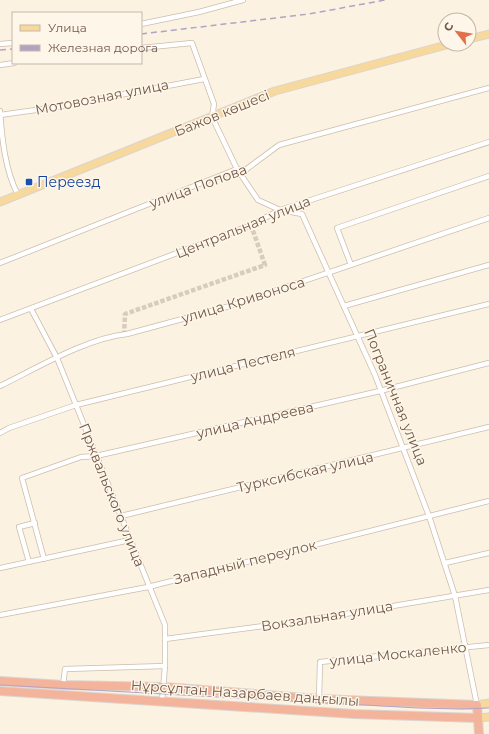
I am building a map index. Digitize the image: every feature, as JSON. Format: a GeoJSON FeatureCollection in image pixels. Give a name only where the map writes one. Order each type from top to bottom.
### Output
{"type":"FeatureCollection","features":[{"type":"Feature","properties":{"kind":"highway","name":"Нұрсұлтан Назарбаев даңғылы"},"geometry":{"type":"LineString","coordinates":[[0,681],[63,685],[164,687],[319,699],[477,705]]}},
{"type":"Feature","properties":{"kind":"highway","name":"Нұрсұлтан Назарбаев даңғылы"},"geometry":{"type":"LineString","coordinates":[[0,691],[354,714],[478,718]]}},
{"type":"Feature","properties":{"kind":"highway","name":"Пограничная улица"},"geometry":{"type":"LineString","coordinates":[[477,705],[479,734]]}},
{"type":"Feature","properties":{"kind":"main road"},"geometry":{"type":"LineString","coordinates":[[477,37],[489,34]]}},
{"type":"Feature","properties":{"kind":"main road","name":"Бажов көшесі"},"geometry":{"type":"LineString","coordinates":[[0,202],[275,91],[437,47]]}},
{"type":"Feature","properties":{"kind":"main road","name":"Нұрсұлтан Назарбаев даңғылы"},"geometry":{"type":"LineString","coordinates":[[477,705],[489,704]]}},
{"type":"Feature","properties":{"kind":"main road","name":"Нұрсұлтан Назарбаев даңғылы"},"geometry":{"type":"LineString","coordinates":[[478,718],[489,717]]}},
{"type":"Feature","properties":{"kind":"street"},"geometry":{"type":"LineString","coordinates":[[142,24],[199,12],[243,0]]}},
{"type":"Feature","properties":{"kind":"street"},"geometry":{"type":"LineString","coordinates":[[0,44],[12,42]]}},
{"type":"Feature","properties":{"kind":"street"},"geometry":{"type":"LineString","coordinates":[[142,48],[192,43],[214,104],[212,117]]}},
{"type":"Feature","properties":{"kind":"street"},"geometry":{"type":"LineString","coordinates":[[0,65],[12,63]]}},
{"type":"Feature","properties":{"kind":"street","name":"Мотовозная улица"},"geometry":{"type":"LineString","coordinates":[[0,115],[57,107],[204,79]]}},
{"type":"Feature","properties":{"kind":"street","name":"улица Попова"},"geometry":{"type":"LineString","coordinates":[[0,263],[237,169],[244,171],[279,145],[489,88]]}},
{"type":"Feature","properties":{"kind":"street"},"geometry":{"type":"LineString","coordinates":[[0,112],[7,162],[18,195]]}},
{"type":"Feature","properties":{"kind":"street","name":"Пограничная улица"},"geometry":{"type":"LineString","coordinates":[[212,117],[237,169],[258,200],[280,210],[302,214],[328,274],[344,306],[375,375],[429,516],[455,596],[477,705]]}},
{"type":"Feature","properties":{"kind":"street","name":"Центральная улица"},"geometry":{"type":"LineString","coordinates":[[0,320],[252,225],[280,210],[489,142]]}},
{"type":"Feature","properties":{"kind":"street"},"geometry":{"type":"LineString","coordinates":[[351,265],[337,228],[489,176]]}},
{"type":"Feature","properties":{"kind":"street","name":"улица Кривоноса"},"geometry":{"type":"LineString","coordinates":[[0,386],[57,358],[110,336],[127,334],[223,308],[328,274],[489,218]]}},
{"type":"Feature","properties":{"kind":"street"},"geometry":{"type":"LineString","coordinates":[[344,306],[489,265]]}},
{"type":"Feature","properties":{"kind":"street","name":"улица Пестеля"},"geometry":{"type":"LineString","coordinates":[[0,433],[9,428],[76,405],[489,304]]}},
{"type":"Feature","properties":{"kind":"street","name":"Пржвальского улица"},"geometry":{"type":"LineString","coordinates":[[31,309],[57,358],[164,625],[165,666],[162,701]]}},
{"type":"Feature","properties":{"kind":"street","name":"улица Андреева"},"geometry":{"type":"LineString","coordinates":[[35,523],[22,478],[81,457],[96,456],[380,391],[489,363]]}},
{"type":"Feature","properties":{"kind":"street","name":"Турксибская улица"},"geometry":{"type":"LineString","coordinates":[[121,516],[489,427]]}},
{"type":"Feature","properties":{"kind":"street","name":"Западный переулок"},"geometry":{"type":"LineString","coordinates":[[0,615],[148,587],[489,501]]}},
{"type":"Feature","properties":{"kind":"street"},"geometry":{"type":"LineString","coordinates":[[29,562],[19,527],[35,523],[44,559]]}},
{"type":"Feature","properties":{"kind":"street"},"geometry":{"type":"LineString","coordinates":[[0,568],[130,540]]}},
{"type":"Feature","properties":{"kind":"street"},"geometry":{"type":"LineString","coordinates":[[444,563],[489,553]]}},
{"type":"Feature","properties":{"kind":"street","name":"Вокзальная улица"},"geometry":{"type":"LineString","coordinates":[[165,639],[309,620],[489,590]]}},
{"type":"Feature","properties":{"kind":"street","name":"улица Москаленко"},"geometry":{"type":"LineString","coordinates":[[319,699],[320,662],[489,645]]}},
{"type":"Feature","properties":{"kind":"street"},"geometry":{"type":"LineString","coordinates":[[63,685],[65,669],[165,666]]}},
{"type":"Feature","properties":{"kind":"tunnel"},"geometry":{"type":"LineString","coordinates":[[124,335],[125,314],[265,265],[251,225]]}},
{"type":"Feature","properties":{"kind":"tram line"},"geometry":{"type":"LineString","coordinates":[[0,685],[419,708],[489,708]]}},
{"type":"Feature","properties":{"kind":"railway"},"geometry":{"type":"LineString","coordinates":[[142,34],[309,14],[385,0]]}},
{"type":"Feature","properties":{"kind":"railway"},"geometry":{"type":"LineString","coordinates":[[0,50],[12,49]]}},
{"type":"Feature","properties":{"kind":"place","name":"Переезд"},"geometry":{"type":"Point","coordinates":[29,182]}}]}
